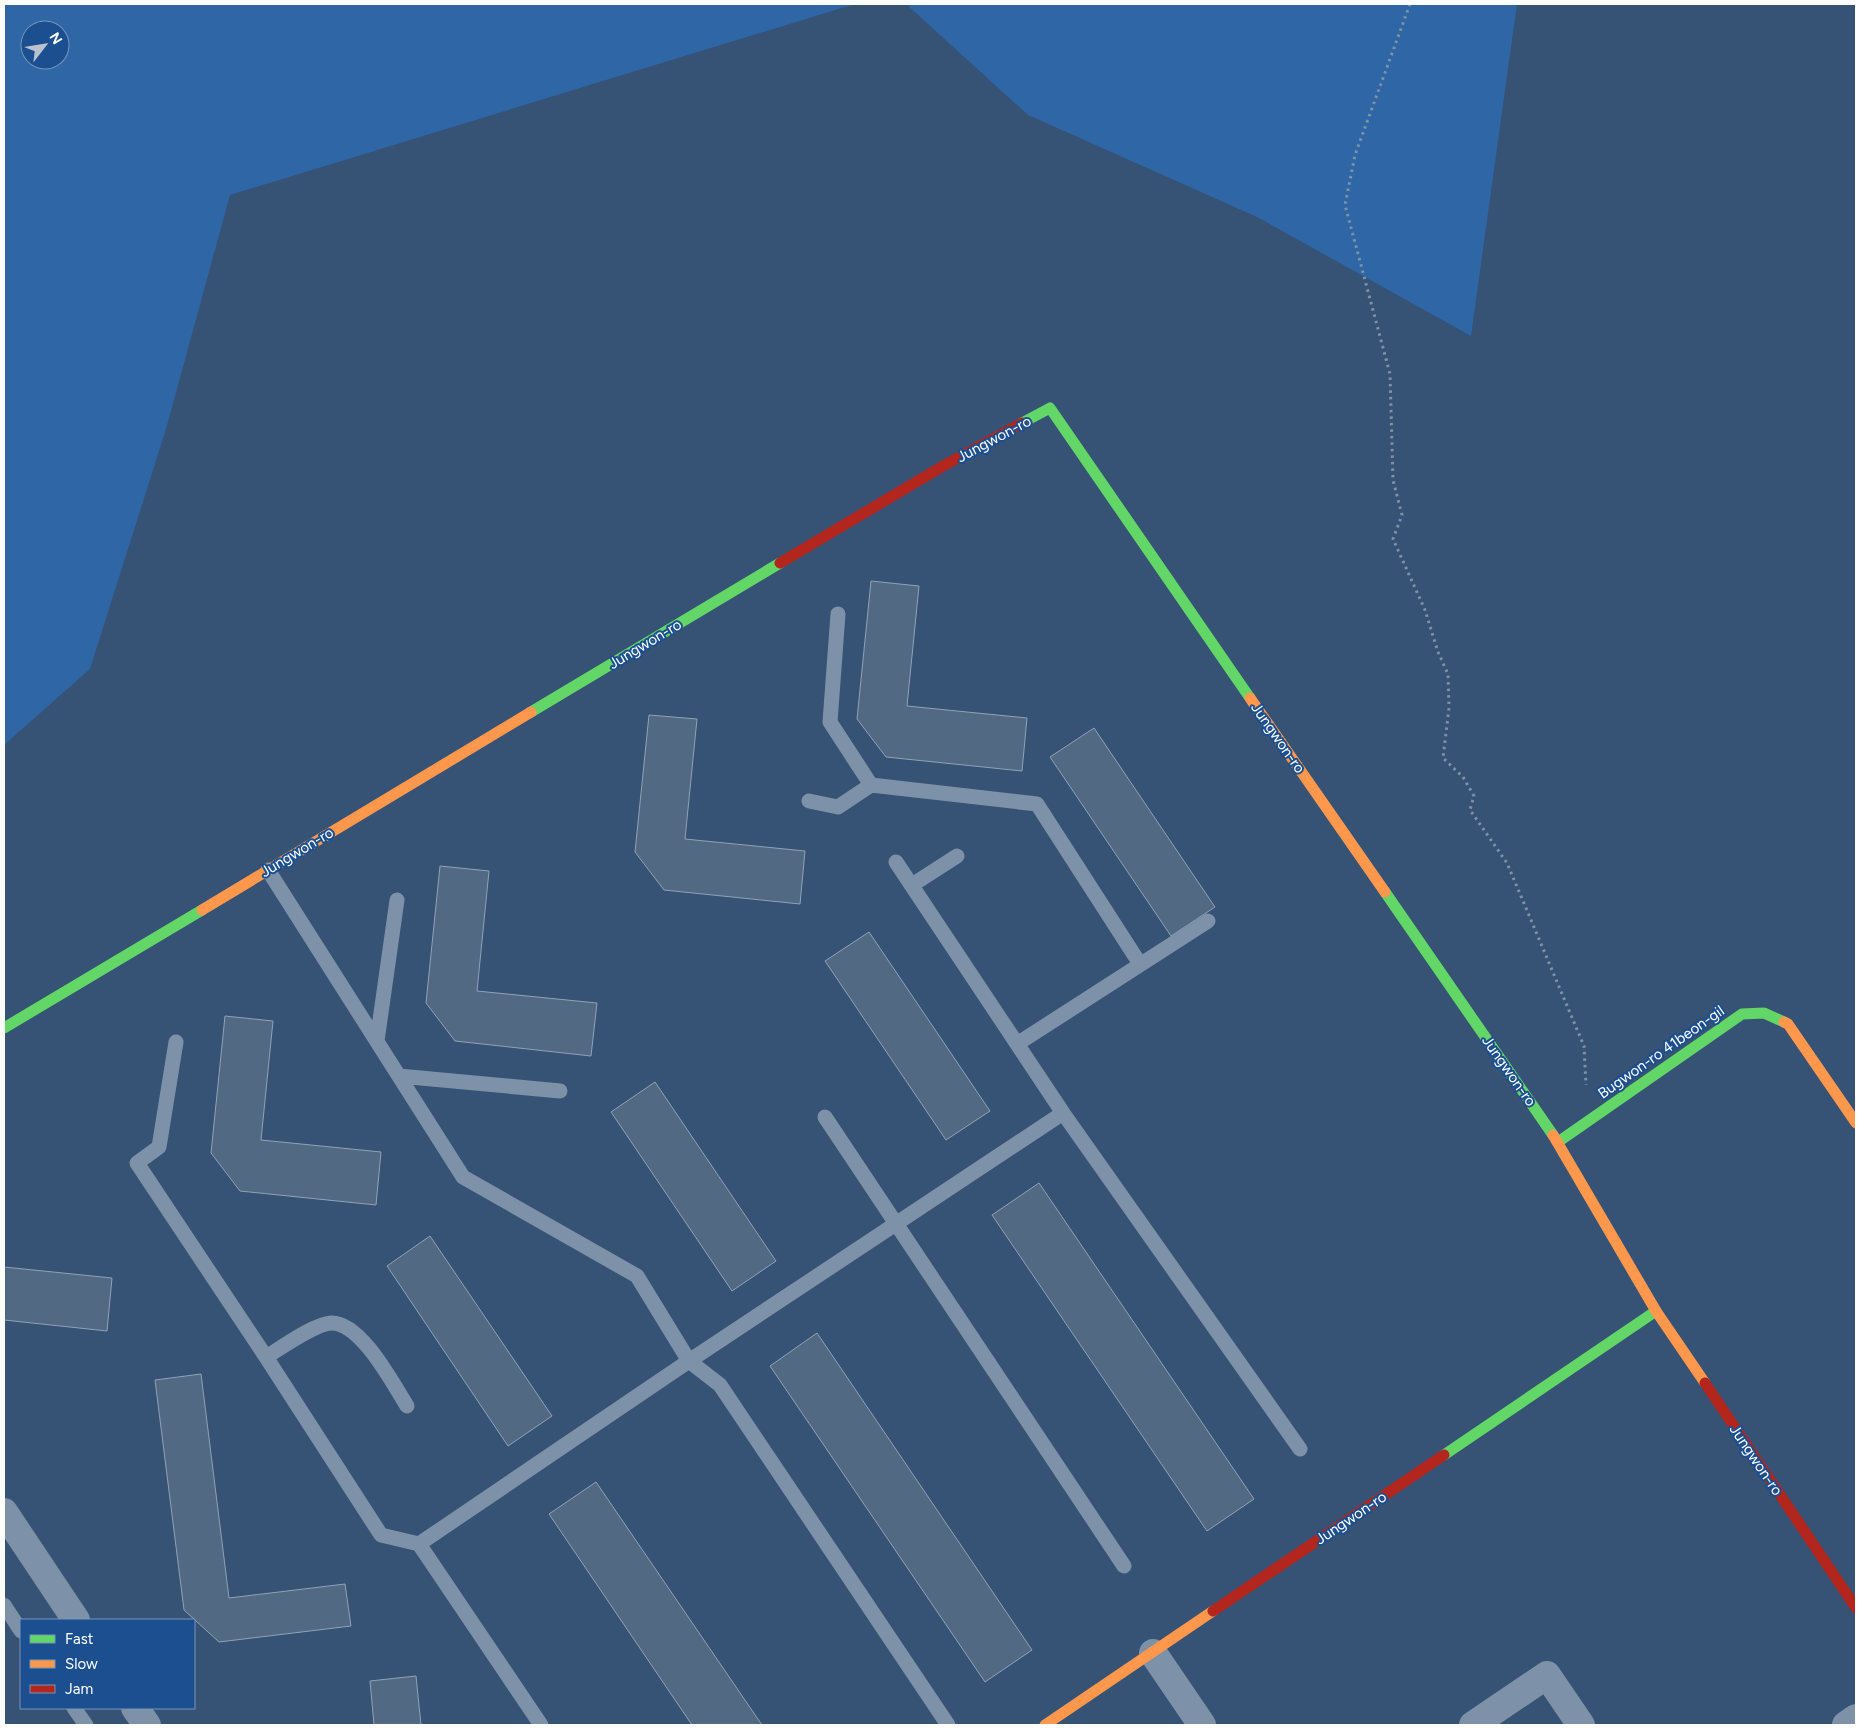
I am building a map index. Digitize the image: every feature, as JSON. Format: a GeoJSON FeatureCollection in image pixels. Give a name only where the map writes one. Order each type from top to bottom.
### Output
{"type":"FeatureCollection","features":[{"type":"Feature","properties":{"kind":"street","name":"Jungwon-ro"},"geometry":{"type":"LineString","coordinates":[[4,1028],[943,466],[1050,408],[1558,1142],[1656,1311],[1856,1608]]}},
{"type":"Feature","properties":{"kind":"street","name":"Bugwon-ro 41beon-gil"},"geometry":{"type":"LineString","coordinates":[[1558,1142],[1742,1014],[1764,1013],[1788,1024],[1856,1123]]}},
{"type":"Feature","properties":{"kind":"street","name":"Jungwon-ro"},"geometry":{"type":"LineString","coordinates":[[1045,1725],[1656,1311]]}},
{"type":"Feature","properties":{"kind":"street"},"geometry":{"type":"LineString","coordinates":[[4,1512],[75,1619]]}},
{"type":"Feature","properties":{"kind":"street"},"geometry":{"type":"LineString","coordinates":[[1153,1652],[1202,1725]]}},
{"type":"Feature","properties":{"kind":"street"},"geometry":{"type":"LineString","coordinates":[[1473,1725],[1547,1675],[1581,1725]]}},
{"type":"Feature","properties":{"kind":"street"},"geometry":{"type":"LineString","coordinates":[[136,1709],[147,1725]]}},
{"type":"Feature","properties":{"kind":"street"},"geometry":{"type":"LineString","coordinates":[[1846,1725],[1856,1718]]}},
{"type":"Feature","properties":{"kind":"lane"},"geometry":{"type":"LineString","coordinates":[[838,614],[830,722],[871,786]]}},
{"type":"Feature","properties":{"kind":"lane"},"geometry":{"type":"LineString","coordinates":[[809,801],[838,807],[871,786],[1037,804],[1140,964]]}},
{"type":"Feature","properties":{"kind":"lane"},"geometry":{"type":"LineString","coordinates":[[912,885],[957,856]]}},
{"type":"Feature","properties":{"kind":"lane"},"geometry":{"type":"LineString","coordinates":[[896,862],[1063,1113],[1300,1449]]}},
{"type":"Feature","properties":{"kind":"lane"},"geometry":{"type":"LineString","coordinates":[[268,870],[463,1177],[637,1276],[689,1361],[720,1385],[948,1725]]}},
{"type":"Feature","properties":{"kind":"lane"},"geometry":{"type":"LineString","coordinates":[[377,1041],[397,900]]}},
{"type":"Feature","properties":{"kind":"lane"},"geometry":{"type":"LineString","coordinates":[[1018,1044],[1208,921]]}},
{"type":"Feature","properties":{"kind":"lane"},"geometry":{"type":"LineString","coordinates":[[176,1042],[160,1147],[138,1163],[381,1535],[419,1544],[541,1725]]}},
{"type":"Feature","properties":{"kind":"lane"},"geometry":{"type":"LineString","coordinates":[[399,1076],[560,1091]]}},
{"type":"Feature","properties":{"kind":"lane"},"geometry":{"type":"LineString","coordinates":[[419,1544],[689,1361],[1063,1113]]}},
{"type":"Feature","properties":{"kind":"lane"},"geometry":{"type":"LineString","coordinates":[[826,1117],[1124,1566]]}},
{"type":"Feature","properties":{"kind":"lane"},"geometry":{"type":"LineString","coordinates":[[266,1357],[313,1329],[332,1323],[347,1328],[368,1345],[407,1406]]}},
{"type":"Feature","properties":{"kind":"lane"},"geometry":{"type":"LineString","coordinates":[[4,1606],[20,1630]]}},
{"type":"Feature","properties":{"kind":"lane"},"geometry":{"type":"LineString","coordinates":[[75,1709],[86,1725]]}},
{"type":"Feature","properties":{"kind":"path"},"geometry":{"type":"LineString","coordinates":[[1410,4],[1355,155],[1345,205],[1390,374],[1393,480],[1402,515],[1393,539],[1425,610],[1438,652],[1448,674],[1449,708],[1443,758],[1463,777],[1474,796],[1470,810],[1508,863],[1584,1046],[1585,1082],[1598,1114]]}},
{"type":"Feature","properties":{"kind":"shaded area"},"geometry":{"type":"Polygon","coordinates":[[[4,4],[855,4],[230,195],[166,429],[90,669],[4,745],[4,4]]]}},
{"type":"Feature","properties":{"kind":"shaded area"},"geometry":{"type":"Polygon","coordinates":[[[906,4],[1517,4],[1471,336],[1257,217],[1028,115],[906,4]]]}},
{"type":"Feature","properties":{"kind":"building"},"geometry":{"type":"Polygon","coordinates":[[[871,581],[919,586],[907,706],[1027,718],[1022,771],[886,757],[857,719],[871,581]]]}},
{"type":"Feature","properties":{"kind":"building"},"geometry":{"type":"Polygon","coordinates":[[[649,715],[697,719],[685,839],[805,851],[800,904],[664,890],[635,852],[649,715]]]}},
{"type":"Feature","properties":{"kind":"building"},"geometry":{"type":"Polygon","coordinates":[[[1094,728],[1215,907],[1171,936],[1050,757],[1094,728]]]}},
{"type":"Feature","properties":{"kind":"building"},"geometry":{"type":"Polygon","coordinates":[[[440,866],[489,871],[477,991],[597,1003],[591,1056],[455,1041],[426,1003],[440,866]]]}},
{"type":"Feature","properties":{"kind":"building"},"geometry":{"type":"Polygon","coordinates":[[[869,932],[990,1111],[946,1140],[825,961],[869,932]]]}},
{"type":"Feature","properties":{"kind":"building"},"geometry":{"type":"Polygon","coordinates":[[[225,1016],[273,1021],[261,1140],[381,1152],[376,1205],[240,1191],[211,1153],[225,1016]]]}},
{"type":"Feature","properties":{"kind":"building"},"geometry":{"type":"Polygon","coordinates":[[[655,1082],[776,1261],[732,1291],[611,1112],[655,1082]]]}},
{"type":"Feature","properties":{"kind":"building"},"geometry":{"type":"Polygon","coordinates":[[[1039,1183],[1254,1499],[1207,1531],[992,1215],[1039,1183]]]}},
{"type":"Feature","properties":{"kind":"building"},"geometry":{"type":"Polygon","coordinates":[[[430,1236],[552,1416],[508,1446],[387,1266],[430,1236]]]}},
{"type":"Feature","properties":{"kind":"building"},"geometry":{"type":"Polygon","coordinates":[[[4,1267],[112,1278],[107,1331],[4,1320],[4,1267]]]}},
{"type":"Feature","properties":{"kind":"building"},"geometry":{"type":"Polygon","coordinates":[[[817,1333],[1032,1650],[985,1682],[770,1366],[817,1333]]]}},
{"type":"Feature","properties":{"kind":"building"},"geometry":{"type":"Polygon","coordinates":[[[201,1374],[229,1598],[345,1584],[351,1626],[219,1642],[184,1610],[155,1380],[201,1374]]]}},
{"type":"Feature","properties":{"kind":"building"},"geometry":{"type":"Polygon","coordinates":[[[596,1482],[762,1725],[692,1725],[549,1514],[596,1482]]]}},
{"type":"Feature","properties":{"kind":"building"},"geometry":{"type":"Polygon","coordinates":[[[416,1676],[421,1725],[374,1725],[370,1681],[416,1676]]]}},
{"type":"Feature","properties":{"kind":"traffic: fast"},"geometry":{"type":"LineString","coordinates":[[1022,423],[1050,408],[1250,698]]}},
{"type":"Feature","properties":{"kind":"traffic: fast"},"geometry":{"type":"LineString","coordinates":[[531,712],[780,563]]}},
{"type":"Feature","properties":{"kind":"traffic: fast"},"geometry":{"type":"LineString","coordinates":[[1385,892],[1553,1135]]}},
{"type":"Feature","properties":{"kind":"traffic: fast"},"geometry":{"type":"LineString","coordinates":[[4,1028],[202,910]]}},
{"type":"Feature","properties":{"kind":"traffic: fast"},"geometry":{"type":"LineString","coordinates":[[1558,1142],[1742,1014],[1764,1013],[1784,1022]]}},
{"type":"Feature","properties":{"kind":"traffic: fast"},"geometry":{"type":"LineString","coordinates":[[1444,1455],[1656,1311]]}},
{"type":"Feature","properties":{"kind":"traffic: slow"},"geometry":{"type":"LineString","coordinates":[[1250,698],[1385,892]]}},
{"type":"Feature","properties":{"kind":"traffic: slow"},"geometry":{"type":"LineString","coordinates":[[202,910],[531,712]]}},
{"type":"Feature","properties":{"kind":"traffic: slow"},"geometry":{"type":"LineString","coordinates":[[1784,1022],[1788,1024],[1856,1123]]}},
{"type":"Feature","properties":{"kind":"traffic: slow"},"geometry":{"type":"LineString","coordinates":[[1553,1135],[1656,1311],[1705,1383]]}},
{"type":"Feature","properties":{"kind":"traffic: slow"},"geometry":{"type":"LineString","coordinates":[[1045,1725],[1213,1611]]}},
{"type":"Feature","properties":{"kind":"traffic: jam"},"geometry":{"type":"LineString","coordinates":[[780,563],[943,466],[1022,423]]}},
{"type":"Feature","properties":{"kind":"traffic: jam"},"geometry":{"type":"LineString","coordinates":[[1705,1383],[1856,1608]]}},
{"type":"Feature","properties":{"kind":"traffic: jam"},"geometry":{"type":"LineString","coordinates":[[1213,1611],[1444,1455]]}}]}
